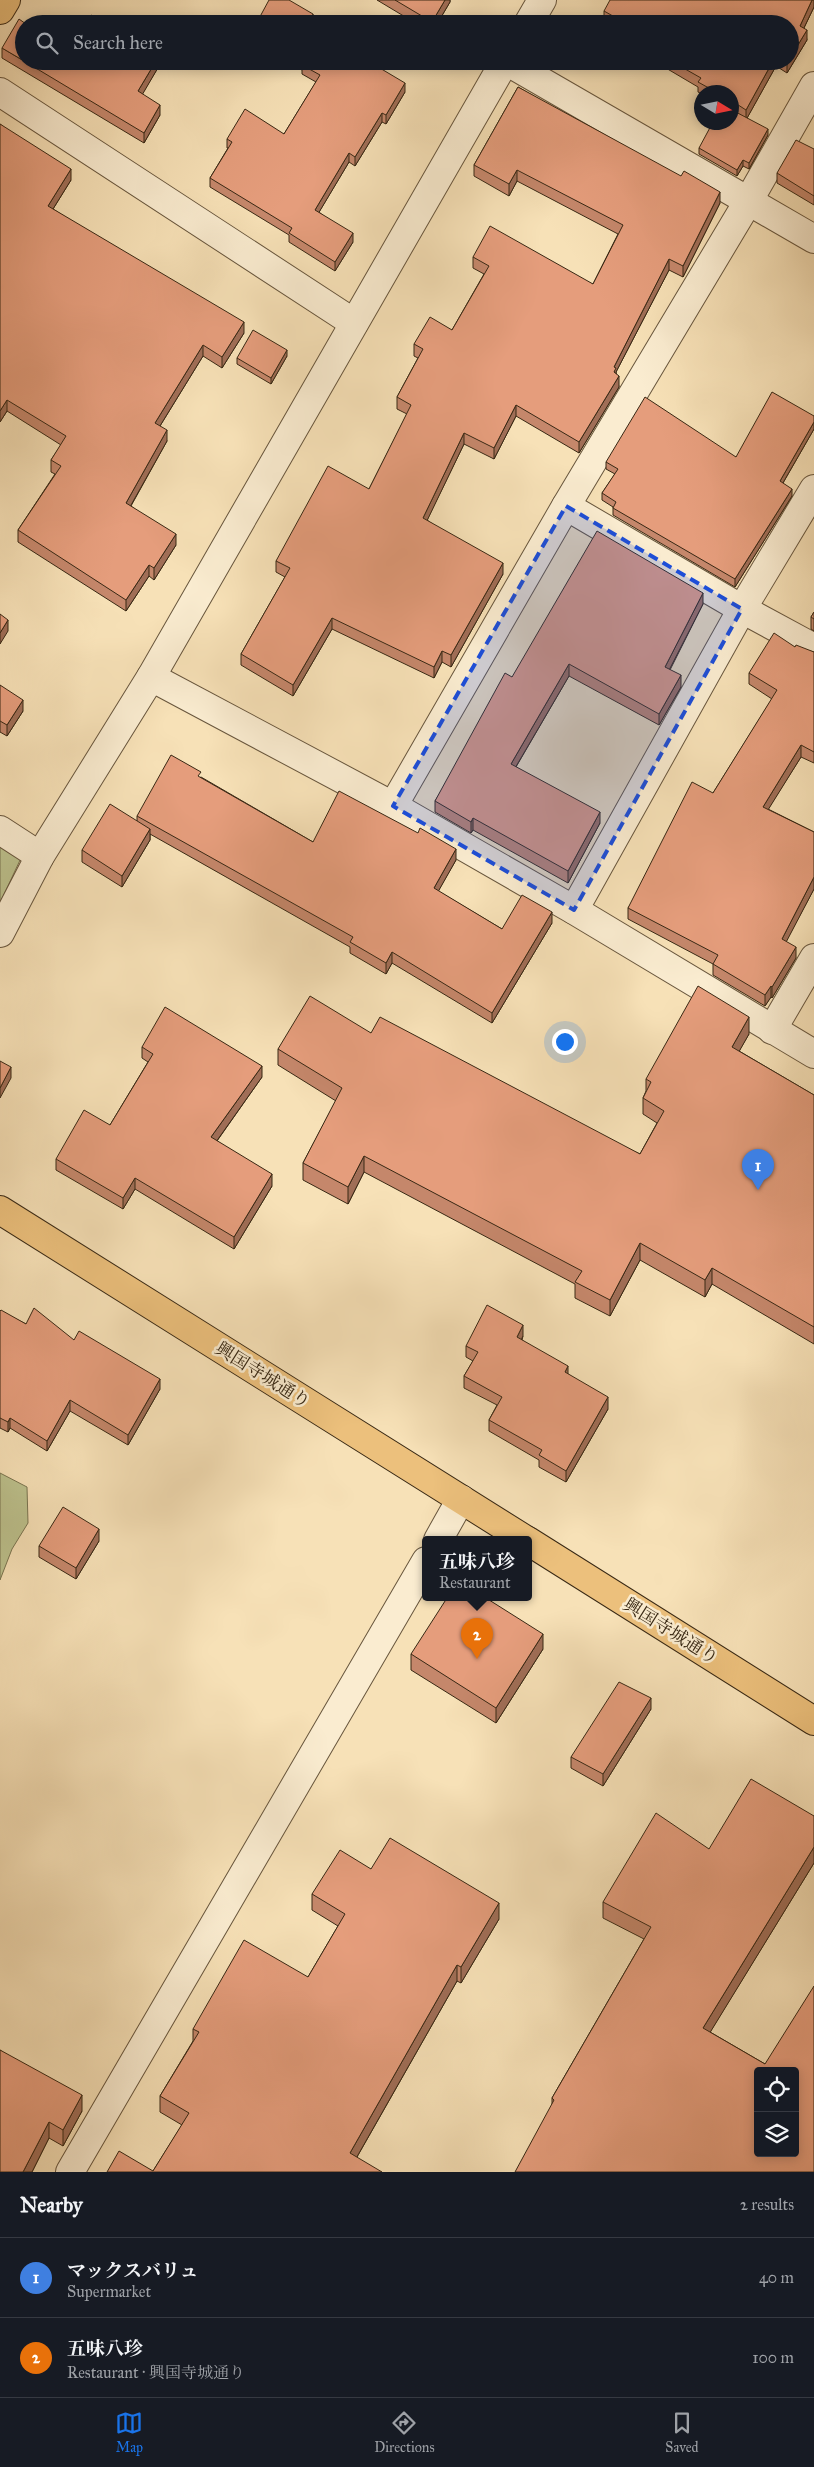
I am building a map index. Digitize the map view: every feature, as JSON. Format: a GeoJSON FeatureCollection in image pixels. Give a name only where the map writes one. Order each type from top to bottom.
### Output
{"type":"FeatureCollection","features":[{"type":"Feature","properties":{"kind":"main road"},"geometry":{"type":"LineString","coordinates":[[0,10],[6,0]]}},
{"type":"Feature","properties":{"kind":"main road","name":"興国寺城通り"},"geometry":{"type":"LineString","coordinates":[[0,1210],[519,1536]]}},
{"type":"Feature","properties":{"kind":"main road","name":"興国寺城通り"},"geometry":{"type":"LineString","coordinates":[[532,1544],[814,1721]]}},
{"type":"Feature","properties":{"kind":"street"},"geometry":{"type":"LineString","coordinates":[[533,15],[542,0]]}},
{"type":"Feature","properties":{"kind":"street"},"geometry":{"type":"LineString","coordinates":[[0,933],[40,856],[151,677],[500,70]]}},
{"type":"Feature","properties":{"kind":"street"},"geometry":{"type":"LineString","coordinates":[[521,70],[814,239]]}},
{"type":"Feature","properties":{"kind":"street"},"geometry":{"type":"LineString","coordinates":[[393,806],[566,506],[749,200],[814,86]]}},
{"type":"Feature","properties":{"kind":"street"},"geometry":{"type":"LineString","coordinates":[[0,92],[354,323]]}},
{"type":"Feature","properties":{"kind":"street"},"geometry":{"type":"LineString","coordinates":[[574,910],[742,609],[814,489]]}},
{"type":"Feature","properties":{"kind":"street"},"geometry":{"type":"LineString","coordinates":[[566,506],[742,609],[814,648]]}},
{"type":"Feature","properties":{"kind":"street"},"geometry":{"type":"LineString","coordinates":[[151,677],[393,806],[574,910],[814,1054]]}},
{"type":"Feature","properties":{"kind":"street"},"geometry":{"type":"LineString","coordinates":[[0,830],[40,856]]}},
{"type":"Feature","properties":{"kind":"street"},"geometry":{"type":"LineString","coordinates":[[772,1030],[814,958]]}},
{"type":"Feature","properties":{"kind":"street"},"geometry":{"type":"LineString","coordinates":[[440,1536],[461,1499]]}},
{"type":"Feature","properties":{"kind":"street"},"geometry":{"type":"LineString","coordinates":[[70,2172],[422,1567]]}},
{"type":"Feature","properties":{"kind":"highlighted area"},"geometry":{"type":"Polygon","coordinates":[[[566,506],[742,609],[574,910],[393,806],[566,506]]]}},
{"type":"Feature","properties":{"kind":"green space"},"geometry":{"type":"Polygon","coordinates":[[[0,841],[21,858],[0,903],[0,841]]]}},
{"type":"Feature","properties":{"kind":"green space"},"geometry":{"type":"Polygon","coordinates":[[[0,1473],[27,1487],[28,1523],[12,1549],[0,1580],[0,1473]]]}},
{"type":"Feature","properties":{"kind":"building"},"geometry":{"type":"Polygon","coordinates":[[[269,0],[289,0],[313,14],[312,15],[261,15],[269,0]]]}},
{"type":"Feature","properties":{"kind":"building"},"geometry":{"type":"Polygon","coordinates":[[[395,0],[445,0],[436,15],[420,15],[395,0]]]}},
{"type":"Feature","properties":{"kind":"building"},"geometry":{"type":"Polygon","coordinates":[[[610,0],[812,0],[800,26],[807,30],[799,43],[799,15],[611,15],[604,11],[610,0]]]}},
{"type":"Feature","properties":{"kind":"building"},"geometry":{"type":"Polygon","coordinates":[[[15,26],[15,56],[2,48],[15,26]]]}},
{"type":"Feature","properties":{"kind":"building"},"geometry":{"type":"Polygon","coordinates":[[[39,70],[151,70],[138,91],[160,105],[144,133],[39,70]]]}},
{"type":"Feature","properties":{"kind":"building"},"geometry":{"type":"Polygon","coordinates":[[[311,70],[383,70],[405,83],[386,115],[382,113],[355,157],[349,153],[315,210],[353,233],[335,262],[289,233],[292,228],[210,178],[232,142],[227,139],[245,109],[284,134],[320,75],[311,70]]]}},
{"type":"Feature","properties":{"kind":"building"},"geometry":{"type":"Polygon","coordinates":[[[687,70],[768,70],[746,110],[739,106],[739,85],[703,85],[698,82],[701,78],[687,70]]]}},
{"type":"Feature","properties":{"kind":"building"},"geometry":{"type":"Polygon","coordinates":[[[518,87],[681,176],[684,171],[720,192],[683,266],[669,259],[614,367],[616,368],[614,372],[619,376],[579,442],[516,405],[494,448],[464,433],[423,518],[503,563],[451,655],[442,651],[434,667],[332,618],[293,685],[241,654],[290,568],[276,561],[328,466],[369,489],[411,405],[397,397],[423,349],[414,344],[430,317],[452,330],[489,266],[473,257],[490,226],[593,284],[623,225],[517,170],[509,184],[474,165],[518,87]]]}},
{"type":"Feature","properties":{"kind":"building"},"geometry":{"type":"Polygon","coordinates":[[[739,114],[768,129],[749,163],[743,160],[737,170],[699,148],[709,130],[739,130],[739,114]]]}},
{"type":"Feature","properties":{"kind":"building"},"geometry":{"type":"Polygon","coordinates":[[[0,124],[71,169],[48,206],[244,322],[222,357],[203,345],[155,423],[167,430],[126,503],[176,534],[154,568],[149,565],[126,600],[18,530],[61,466],[51,460],[66,436],[7,400],[0,411],[0,124]]]}},
{"type":"Feature","properties":{"kind":"building"},"geometry":{"type":"Polygon","coordinates":[[[796,140],[814,149],[814,196],[777,173],[796,140]]]}},
{"type":"Feature","properties":{"kind":"building"},"geometry":{"type":"Polygon","coordinates":[[[253,330],[287,350],[271,378],[237,358],[253,330]]]}},
{"type":"Feature","properties":{"kind":"building"},"geometry":{"type":"Polygon","coordinates":[[[772,392],[814,416],[814,422],[780,481],[792,489],[735,579],[613,508],[616,502],[602,493],[618,469],[606,462],[645,397],[736,457],[772,392]]]}},
{"type":"Feature","properties":{"kind":"building"},"geometry":{"type":"Polygon","coordinates":[[[597,531],[703,593],[665,667],[681,675],[659,714],[569,664],[511,764],[600,812],[568,871],[473,818],[471,822],[435,801],[505,673],[512,677],[597,531]]]}},
{"type":"Feature","properties":{"kind":"building"},"geometry":{"type":"Polygon","coordinates":[[[0,614],[8,620],[0,633],[0,614]]]}},
{"type":"Feature","properties":{"kind":"building"},"geometry":{"type":"Polygon","coordinates":[[[774,633],[795,647],[796,645],[814,652],[814,752],[801,745],[763,807],[814,832],[814,877],[782,939],[796,947],[772,987],[765,995],[713,964],[718,955],[628,908],[692,782],[713,793],[777,690],[749,673],[774,633]]]}},
{"type":"Feature","properties":{"kind":"building"},"geometry":{"type":"Polygon","coordinates":[[[0,685],[23,700],[7,725],[0,721],[0,685]]]}},
{"type":"Feature","properties":{"kind":"building"},"geometry":{"type":"Polygon","coordinates":[[[171,755],[201,772],[198,776],[313,842],[339,791],[418,833],[420,828],[456,849],[434,888],[502,929],[522,895],[552,912],[492,1013],[392,952],[386,963],[350,942],[353,937],[137,816],[171,755]]]}},
{"type":"Feature","properties":{"kind":"building"},"geometry":{"type":"Polygon","coordinates":[[[110,804],[150,829],[122,876],[82,850],[110,804]]]}},
{"type":"Feature","properties":{"kind":"building"},"geometry":{"type":"Polygon","coordinates":[[[698,986],[749,1017],[732,1047],[814,1095],[814,1327],[712,1268],[705,1280],[640,1243],[610,1300],[575,1282],[582,1271],[364,1156],[348,1187],[303,1163],[342,1088],[278,1049],[310,996],[371,1033],[380,1017],[640,1154],[664,1111],[643,1098],[651,1082],[646,1079],[698,986]]]}},
{"type":"Feature","properties":{"kind":"building"},"geometry":{"type":"Polygon","coordinates":[[[165,1007],[262,1066],[211,1137],[272,1174],[234,1237],[135,1178],[123,1198],[56,1159],[84,1110],[110,1125],[153,1054],[142,1047],[165,1007]]]}},
{"type":"Feature","properties":{"kind":"building"},"geometry":{"type":"Polygon","coordinates":[[[0,1061],[11,1067],[0,1088],[0,1061]]]}},
{"type":"Feature","properties":{"kind":"building"},"geometry":{"type":"Polygon","coordinates":[[[487,1305],[523,1325],[517,1337],[568,1366],[565,1372],[608,1397],[566,1471],[539,1455],[542,1450],[489,1420],[502,1397],[464,1376],[478,1352],[466,1346],[487,1305]]]}},
{"type":"Feature","properties":{"kind":"building"},"geometry":{"type":"Polygon","coordinates":[[[34,1308],[74,1340],[79,1331],[160,1379],[128,1435],[70,1400],[47,1441],[10,1418],[8,1422],[0,1418],[0,1311],[26,1324],[34,1308]]]}},
{"type":"Feature","properties":{"kind":"building"},"geometry":{"type":"Polygon","coordinates":[[[63,1507],[99,1529],[76,1568],[39,1546],[63,1507]]]}},
{"type":"Feature","properties":{"kind":"building"},"geometry":{"type":"Polygon","coordinates":[[[445,1601],[491,1601],[543,1634],[496,1708],[411,1654],[445,1601]]]}},
{"type":"Feature","properties":{"kind":"building"},"geometry":{"type":"Polygon","coordinates":[[[619,1682],[651,1698],[603,1774],[571,1757],[619,1682]]]}},
{"type":"Feature","properties":{"kind":"building"},"geometry":{"type":"Polygon","coordinates":[[[751,1779],[814,1816],[814,1847],[703,2028],[765,2064],[814,1986],[814,2172],[515,2172],[554,2100],[552,2098],[651,1927],[603,1902],[656,1813],[709,1849],[751,1779]]]}},
{"type":"Feature","properties":{"kind":"building"},"geometry":{"type":"Polygon","coordinates":[[[390,1838],[499,1903],[461,1967],[457,1965],[350,2153],[382,2172],[107,2172],[119,2151],[153,2171],[189,2113],[160,2096],[199,2032],[193,2029],[244,1940],[308,1977],[345,1914],[312,1894],[340,1850],[371,1869],[390,1838]]]}},
{"type":"Feature","properties":{"kind":"building"},"geometry":{"type":"Polygon","coordinates":[[[0,2050],[82,2095],[63,2130],[49,2122],[23,2172],[0,2172],[0,2050]]]}},
{"type":"Feature","properties":{"kind":"place","name":"マックスバリュ"},"geometry":{"type":"Point","coordinates":[758,1190]}},
{"type":"Feature","properties":{"kind":"place","name":"五味八珍"},"geometry":{"type":"Point","coordinates":[477,1659]}}]}
